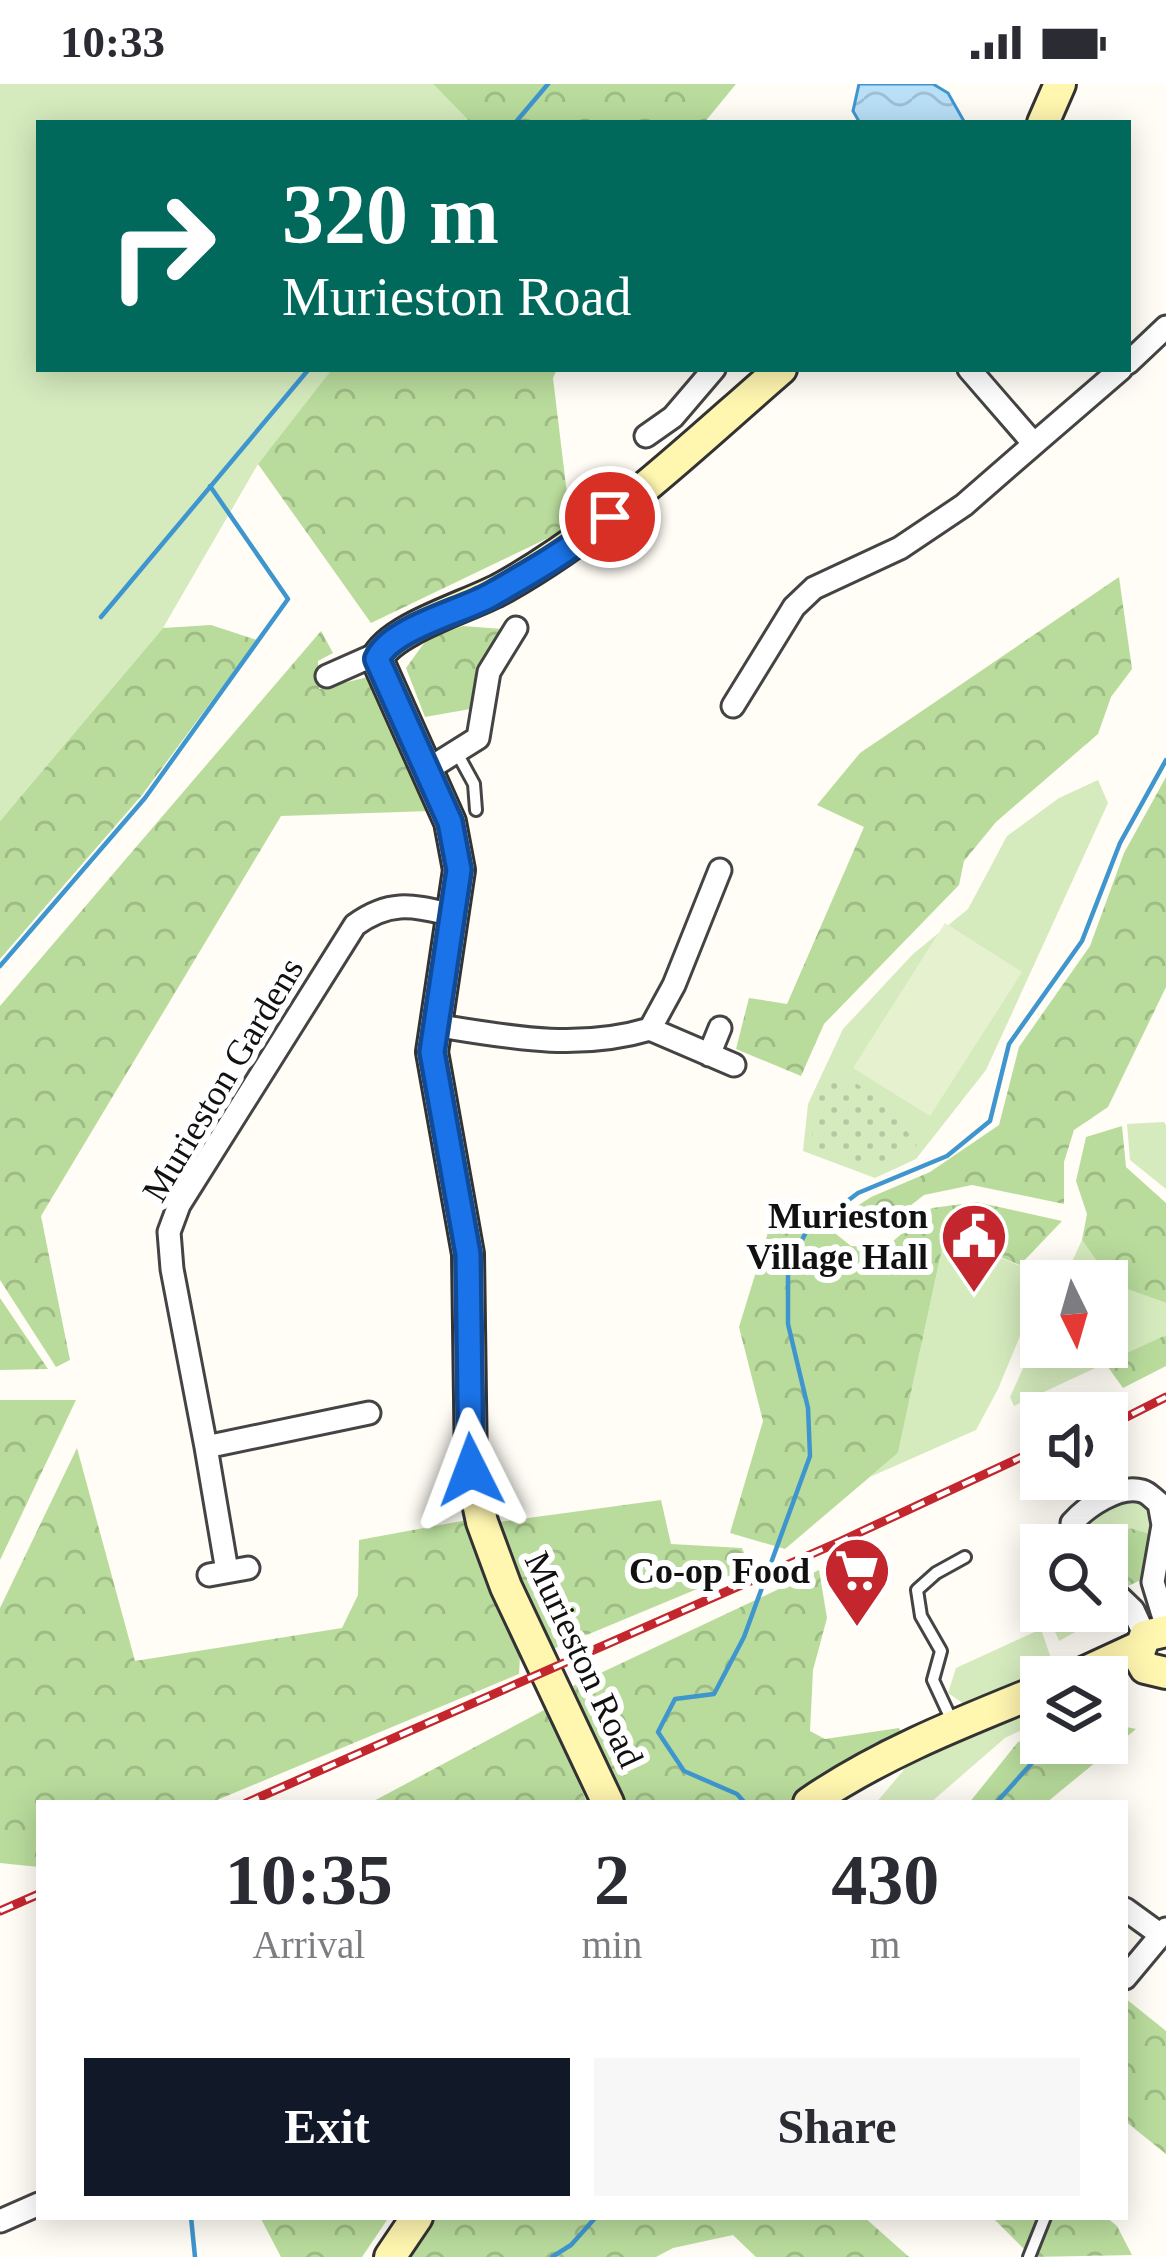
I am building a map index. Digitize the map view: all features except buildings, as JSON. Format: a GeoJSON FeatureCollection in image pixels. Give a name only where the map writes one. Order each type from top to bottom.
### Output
{"type":"FeatureCollection","features":[{"type":"Feature","properties":{"kind":"street"},"geometry":{"type":"LineString","coordinates":[[1044,120],[1060,84]]}},
{"type":"Feature","properties":{"kind":"street"},"geometry":{"type":"LineString","coordinates":[[1131,359],[1166,327]]}},
{"type":"Feature","properties":{"kind":"street"},"geometry":{"type":"LineString","coordinates":[[646,436],[673,417],[711,372]]}},
{"type":"Feature","properties":{"kind":"street"},"geometry":{"type":"LineString","coordinates":[[327,676],[379,652],[401,635],[483,599],[586,537],[778,372]]}},
{"type":"Feature","properties":{"kind":"street"},"geometry":{"type":"LineString","coordinates":[[973,372],[1034,444]]}},
{"type":"Feature","properties":{"kind":"street"},"geometry":{"type":"LineString","coordinates":[[733,706],[738,677],[814,588],[900,548],[964,505],[1117,372]]}},
{"type":"Feature","properties":{"kind":"street"},"geometry":{"type":"LineString","coordinates":[[427,770],[478,738],[489,672],[516,628]]}},
{"type":"Feature","properties":{"kind":"street","name":"Murieston Road"},"geometry":{"type":"LineString","coordinates":[[379,652],[380,671],[450,822],[457,848],[454,915],[434,1025],[435,1083],[468,1254],[471,1470],[482,1522],[506,1587],[607,1800]]}},
{"type":"Feature","properties":{"kind":"street"},"geometry":{"type":"LineString","coordinates":[[650,1029],[674,985],[720,870]]}},
{"type":"Feature","properties":{"kind":"street","name":"Murieston Gardens"},"geometry":{"type":"LineString","coordinates":[[228,1572],[172,1269],[169,1232],[178,1205],[355,925],[392,905],[454,915]]}},
{"type":"Feature","properties":{"kind":"street"},"geometry":{"type":"LineString","coordinates":[[434,1025],[526,1040],[589,1043],[650,1029],[734,1065]]}},
{"type":"Feature","properties":{"kind":"street"},"geometry":{"type":"LineString","coordinates":[[710,1054],[719,1028]]}},
{"type":"Feature","properties":{"kind":"street"},"geometry":{"type":"LineString","coordinates":[[206,1447],[356,1408]]}},
{"type":"Feature","properties":{"kind":"street"},"geometry":{"type":"LineString","coordinates":[[1072,1524],[1083,1509],[1122,1492],[1142,1491],[1159,1503],[1163,1525],[1153,1582],[1156,1654]]}},
{"type":"Feature","properties":{"kind":"street"},"geometry":{"type":"LineString","coordinates":[[1128,1605],[1156,1654]]}},
{"type":"Feature","properties":{"kind":"street"},"geometry":{"type":"LineString","coordinates":[[816,1798],[954,1725],[1020,1698]]}},
{"type":"Feature","properties":{"kind":"street"},"geometry":{"type":"LineString","coordinates":[[1128,1911],[1164,1932],[1128,1974]]}},
{"type":"Feature","properties":{"kind":"street"},"geometry":{"type":"LineString","coordinates":[[0,2222],[36,2205]]}},
{"type":"Feature","properties":{"kind":"street"},"geometry":{"type":"LineString","coordinates":[[390,2257],[415,2220]]}},
{"type":"Feature","properties":{"kind":"lane"},"geometry":{"type":"LineString","coordinates":[[457,753],[474,784],[476,810]]}},
{"type":"Feature","properties":{"kind":"lane"},"geometry":{"type":"LineString","coordinates":[[954,1725],[933,1680],[941,1651],[921,1616],[917,1590],[965,1557]]}},
{"type":"Feature","properties":{"kind":"lane"},"geometry":{"type":"LineString","coordinates":[[1029,2257],[1044,2220]]}},
{"type":"Feature","properties":{"kind":"green space"},"geometry":{"type":"Polygon","coordinates":[[[0,84],[433,84],[468,120],[36,120],[36,372],[330,372],[258,464],[163,628],[0,821],[0,84]]]}},
{"type":"Feature","properties":{"kind":"green space"},"geometry":{"type":"Polygon","coordinates":[[[433,84],[736,84],[706,120],[468,120],[433,84]]]}},
{"type":"Feature","properties":{"kind":"green space"},"geometry":{"type":"Polygon","coordinates":[[[330,372],[556,372],[571,527],[371,623],[258,464],[330,372]]]}},
{"type":"Feature","properties":{"kind":"green space"},"geometry":{"type":"Polygon","coordinates":[[[1119,577],[1132,669],[1111,697],[1098,734],[996,822],[964,861],[959,885],[824,1024],[801,1076],[736,1049],[749,998],[787,1004],[864,827],[817,805],[860,753],[1119,577]]]}},
{"type":"Feature","properties":{"kind":"green space"},"geometry":{"type":"Polygon","coordinates":[[[211,625],[257,640],[142,795],[0,959],[0,821],[163,628],[211,625]]]}},
{"type":"Feature","properties":{"kind":"green space"},"geometry":{"type":"Polygon","coordinates":[[[463,626],[502,629],[481,672],[476,708],[425,717],[406,668],[427,639],[463,626]]]}},
{"type":"Feature","properties":{"kind":"green space"},"geometry":{"type":"Polygon","coordinates":[[[321,631],[333,653],[318,661],[319,689],[368,677],[430,811],[281,816],[41,1216],[70,1360],[56,1367],[0,1280],[0,1006],[321,631]]]}},
{"type":"Feature","properties":{"kind":"green space"},"geometry":{"type":"Polygon","coordinates":[[[1166,777],[1166,987],[1108,1107],[1074,1130],[1064,1162],[1064,1204],[972,1185],[924,1195],[887,1224],[866,1229],[839,1218],[871,1197],[930,1172],[999,1125],[1019,1047],[1090,946],[1124,853],[1166,777]]]}},
{"type":"Feature","properties":{"kind":"green space"},"geometry":{"type":"Polygon","coordinates":[[[1098,780],[1108,803],[986,1070],[916,1159],[875,1178],[803,1151],[808,1104],[843,1029],[913,954],[968,909],[1007,836],[1059,798],[1098,780]]]}},
{"type":"Feature","properties":{"kind":"green space"},"geometry":{"type":"Polygon","coordinates":[[[945,923],[1022,972],[930,1116],[853,1068],[945,923]]]}},
{"type":"Feature","properties":{"kind":"green space"},"geometry":{"type":"Polygon","coordinates":[[[836,1072],[884,1100],[917,1145],[886,1172],[812,1147],[814,1097],[836,1072]]]}},
{"type":"Feature","properties":{"kind":"green space"},"geometry":{"type":"Polygon","coordinates":[[[1164,1122],[1166,1189],[1130,1160],[1127,1124],[1164,1122]]]}},
{"type":"Feature","properties":{"kind":"green space"},"geometry":{"type":"Polygon","coordinates":[[[1122,1126],[1126,1167],[1166,1203],[1166,1303],[1128,1289],[1128,1260],[1096,1260],[1082,1240],[1087,1214],[1076,1181],[1086,1137],[1122,1126]]]}},
{"type":"Feature","properties":{"kind":"green space"},"geometry":{"type":"Polygon","coordinates":[[[778,1200],[851,1246],[885,1248],[932,1208],[977,1202],[1062,1221],[1020,1265],[945,1235],[898,1453],[785,1549],[730,1533],[763,1421],[739,1327],[778,1200]]]}},
{"type":"Feature","properties":{"kind":"green space"},"geometry":{"type":"Polygon","coordinates":[[[945,1235],[1020,1266],[1020,1336],[976,1430],[870,1477],[898,1453],[945,1235]]]}},
{"type":"Feature","properties":{"kind":"green space"},"geometry":{"type":"Polygon","coordinates":[[[1082,1240],[1096,1260],[1073,1260],[1082,1240]]]}},
{"type":"Feature","properties":{"kind":"green space"},"geometry":{"type":"Polygon","coordinates":[[[1128,1289],[1166,1303],[1166,1335],[1128,1353],[1128,1289]]]}},
{"type":"Feature","properties":{"kind":"green space"},"geometry":{"type":"Polygon","coordinates":[[[0,1298],[48,1369],[0,1370],[0,1298]]]}},
{"type":"Feature","properties":{"kind":"green space"},"geometry":{"type":"Polygon","coordinates":[[[1166,1335],[1166,1366],[1123,1388],[1109,1368],[1128,1368],[1128,1352],[1166,1335]]]}},
{"type":"Feature","properties":{"kind":"green space"},"geometry":{"type":"Polygon","coordinates":[[[1023,1368],[1095,1368],[1044,1392],[1020,1392],[1020,1403],[1014,1406],[1010,1397],[1023,1368]]]}},
{"type":"Feature","properties":{"kind":"green space"},"geometry":{"type":"Polygon","coordinates":[[[0,1400],[76,1400],[0,1560],[0,1400]]]}},
{"type":"Feature","properties":{"kind":"green space"},"geometry":{"type":"Polygon","coordinates":[[[77,1448],[135,1661],[342,1628],[358,1595],[359,1540],[467,1520],[521,1638],[519,1674],[217,1800],[36,1800],[36,1867],[0,1863],[0,1608],[77,1448]]]}},
{"type":"Feature","properties":{"kind":"green space"},"geometry":{"type":"Polygon","coordinates":[[[661,1500],[671,1544],[742,1548],[750,1567],[553,1649],[523,1597],[492,1523],[661,1500]]]}},
{"type":"Feature","properties":{"kind":"green space"},"geometry":{"type":"Polygon","coordinates":[[[1125,1500],[1142,1501],[1152,1515],[1150,1534],[1128,1529],[1128,1524],[1083,1524],[1125,1500]]]}},
{"type":"Feature","properties":{"kind":"green space"},"geometry":{"type":"Polygon","coordinates":[[[1128,1529],[1150,1534],[1147,1577],[1128,1586],[1128,1529]]]}},
{"type":"Feature","properties":{"kind":"green space"},"geometry":{"type":"Polygon","coordinates":[[[819,1570],[827,1618],[813,1670],[810,1731],[825,1739],[899,1728],[904,1738],[796,1800],[620,1800],[573,1686],[819,1570]]]}},
{"type":"Feature","properties":{"kind":"green space"},"geometry":{"type":"Polygon","coordinates":[[[1034,1632],[1042,1632],[1050,1656],[1020,1656],[1020,1684],[967,1706],[948,1693],[956,1668],[1034,1632]]]}},
{"type":"Feature","properties":{"kind":"green space"},"geometry":{"type":"Polygon","coordinates":[[[1055,1632],[1075,1632],[1059,1641],[1055,1632]]]}},
{"type":"Feature","properties":{"kind":"green space"},"geometry":{"type":"Polygon","coordinates":[[[548,1708],[586,1800],[376,1800],[548,1708]]]}},
{"type":"Feature","properties":{"kind":"green space"},"geometry":{"type":"Polygon","coordinates":[[[1020,1715],[1020,1731],[1005,1738],[933,1800],[879,1800],[912,1760],[1020,1715]]]}},
{"type":"Feature","properties":{"kind":"green space"},"geometry":{"type":"Polygon","coordinates":[[[1018,1742],[1020,1764],[1093,1764],[1050,1800],[971,1800],[1018,1742]]]}},
{"type":"Feature","properties":{"kind":"green space"},"geometry":{"type":"Polygon","coordinates":[[[1128,2000],[1166,2031],[1166,2154],[1128,2123],[1128,2000]]]}},
{"type":"Feature","properties":{"kind":"green space"},"geometry":{"type":"Polygon","coordinates":[[[262,2220],[387,2220],[362,2257],[281,2257],[262,2220]]]}},
{"type":"Feature","properties":{"kind":"green space"},"geometry":{"type":"Polygon","coordinates":[[[432,2220],[867,2220],[909,2257],[756,2257],[733,2235],[673,2248],[656,2257],[409,2257],[432,2220]]]}},
{"type":"Feature","properties":{"kind":"green space"},"geometry":{"type":"Polygon","coordinates":[[[995,2220],[1110,2220],[1132,2255],[1032,2257],[995,2220]]]}},
{"type":"Feature","properties":{"kind":"water"},"geometry":{"type":"Polygon","coordinates":[[[859,84],[933,84],[948,93],[963,120],[858,120],[853,111],[859,84]]]}},
{"type":"Feature","properties":{"kind":"waterway"},"geometry":{"type":"LineString","coordinates":[[518,120],[548,84]]}},
{"type":"Feature","properties":{"kind":"waterway"},"geometry":{"type":"LineString","coordinates":[[101,617],[306,372]]}},
{"type":"Feature","properties":{"kind":"waterway"},"geometry":{"type":"LineString","coordinates":[[0,966],[145,798],[288,599],[210,486]]}},
{"type":"Feature","properties":{"kind":"waterway"},"geometry":{"type":"LineString","coordinates":[[742,1800],[684,1771],[658,1732],[675,1699],[714,1694],[744,1637],[810,1456],[808,1408],[788,1324],[788,1268],[806,1232],[858,1193],[947,1156],[990,1121],[1009,1044],[1082,941],[1120,843],[1166,760]]}},
{"type":"Feature","properties":{"kind":"waterway"},"geometry":{"type":"LineString","coordinates":[[999,1800],[1031,1764]]}},
{"type":"Feature","properties":{"kind":"waterway"},"geometry":{"type":"LineString","coordinates":[[191,2220],[195,2257]]}},
{"type":"Feature","properties":{"kind":"waterway"},"geometry":{"type":"LineString","coordinates":[[552,2257],[571,2245],[593,2220]]}},
{"type":"Feature","properties":{"kind":"railway"},"geometry":{"type":"LineString","coordinates":[[1128,1416],[1166,1397]]}},
{"type":"Feature","properties":{"kind":"railway"},"geometry":{"type":"LineString","coordinates":[[253,1800],[1020,1458]]}},
{"type":"Feature","properties":{"kind":"railway"},"geometry":{"type":"LineString","coordinates":[[0,1911],[36,1895]]}},
{"type":"Feature","properties":{"kind":"place","name":"Murieston Village Hall"},"geometry":{"type":"Point","coordinates":[974,1295]}},
{"type":"Feature","properties":{"kind":"place","name":"Co-op Food"},"geometry":{"type":"Point","coordinates":[857,1629]}},
{"type":"Feature","properties":{"kind":"route"},"geometry":{"type":"LineString","coordinates":[[471,1470],[468,1254],[432,1052],[454,915],[457,848],[450,822],[377,659],[401,635],[483,599],[586,537],[610,517]]}}]}
